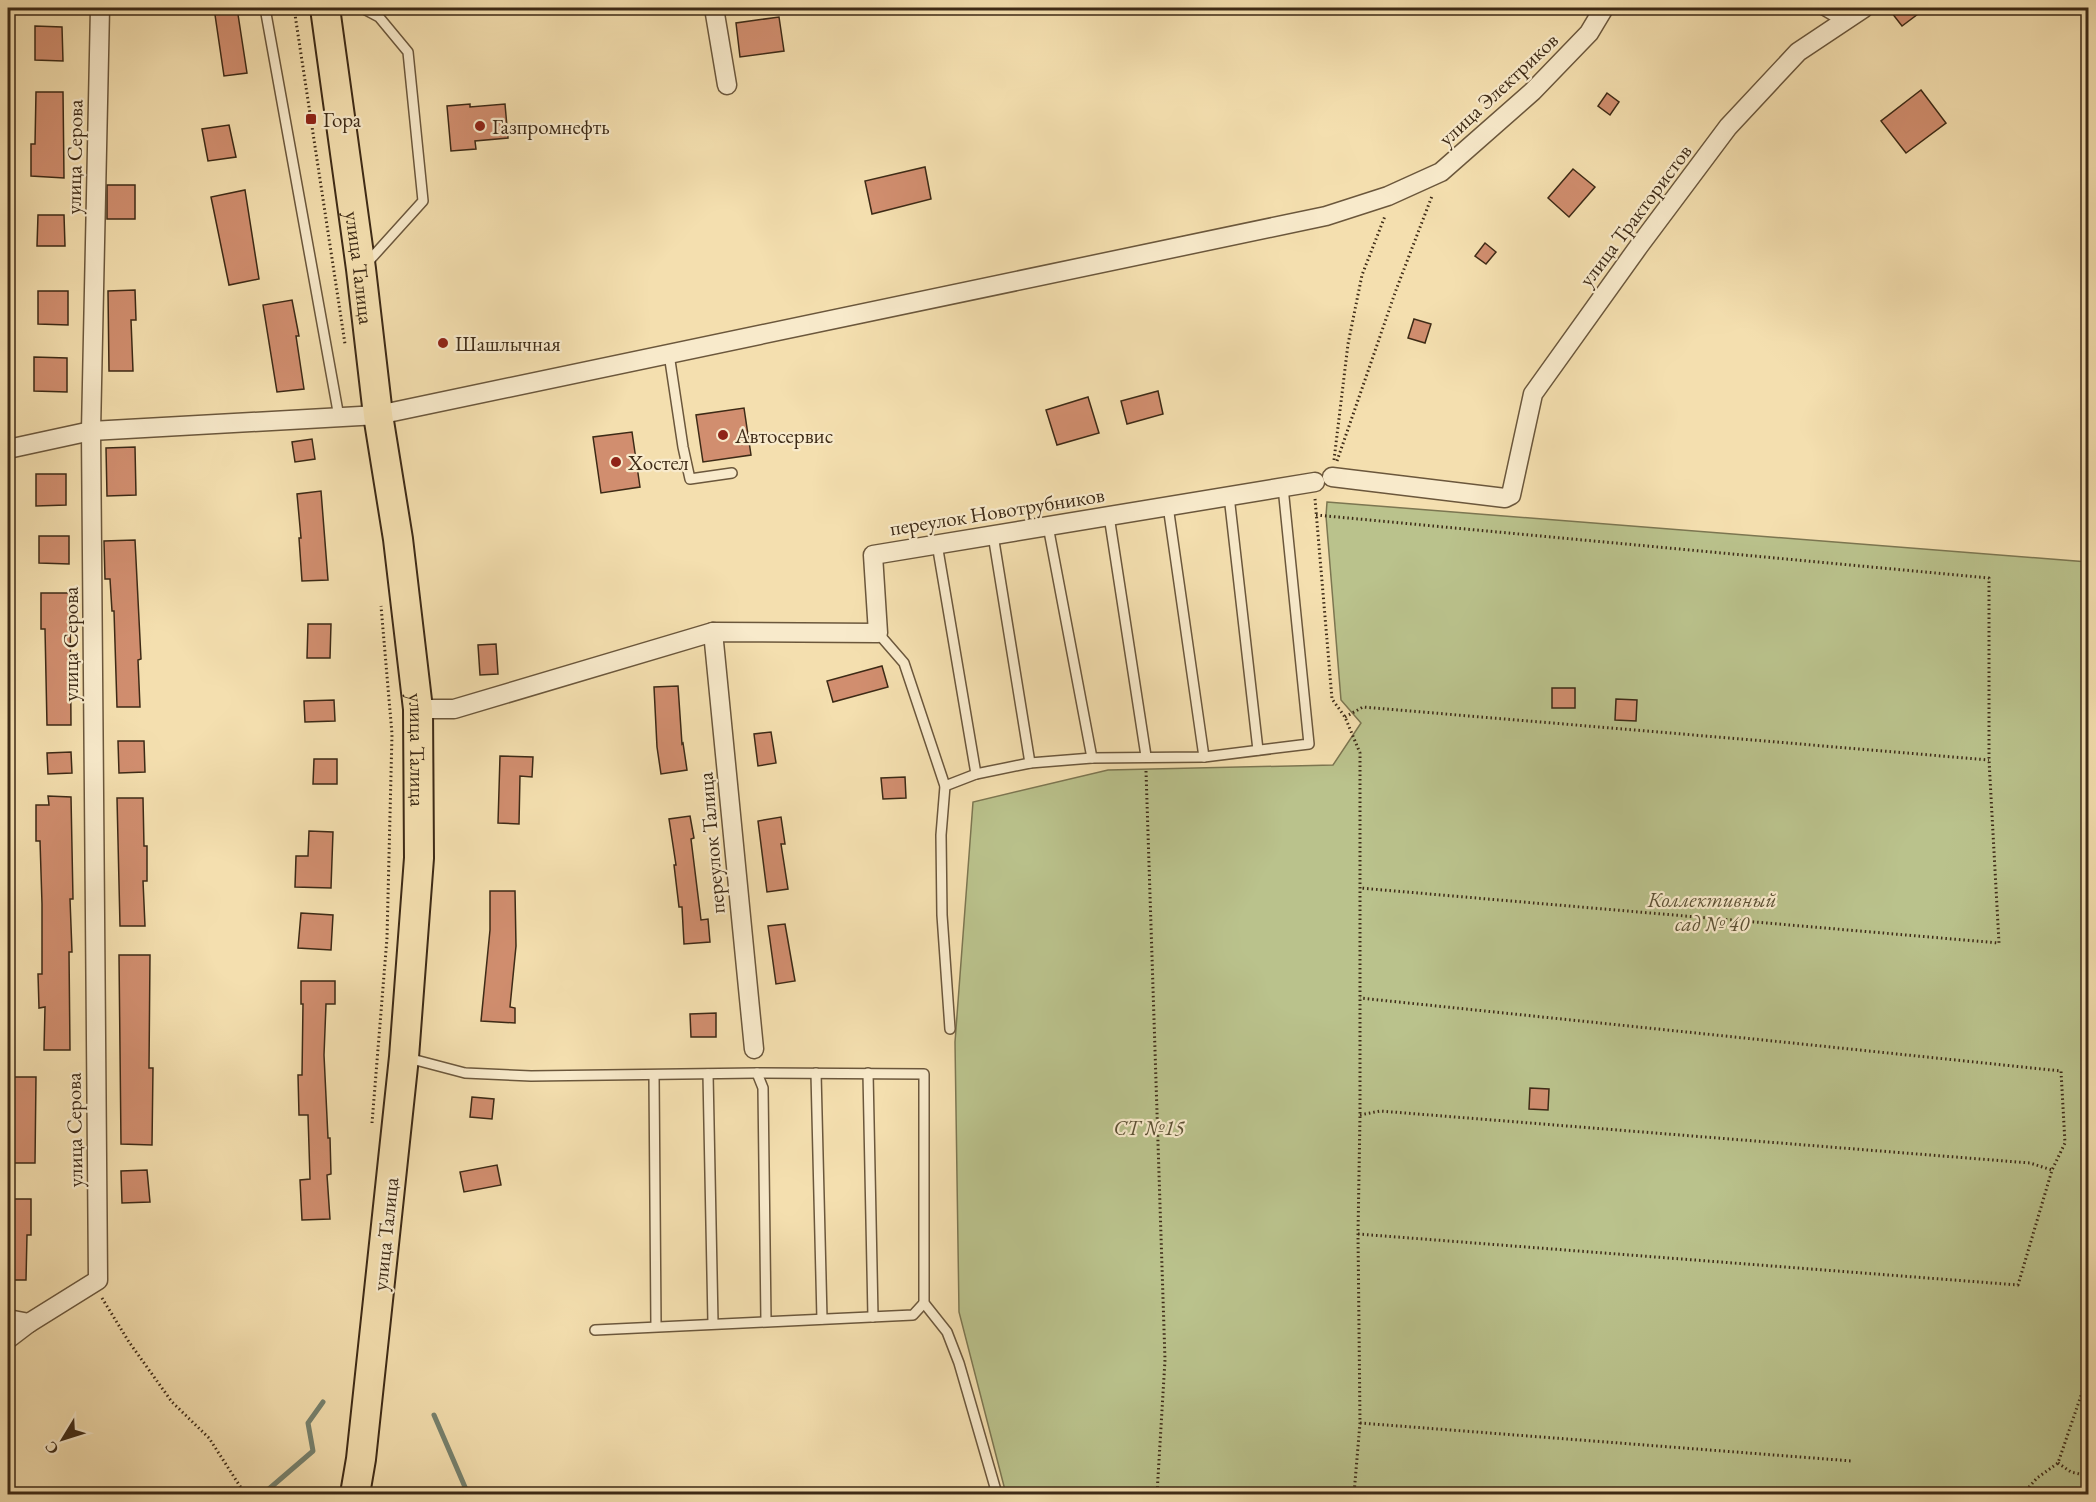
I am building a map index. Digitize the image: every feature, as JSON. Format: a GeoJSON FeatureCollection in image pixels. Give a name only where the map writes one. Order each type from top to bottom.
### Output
{"type":"FeatureCollection","features":[{"type":"Feature","properties":{"kind":"main road","name":"улица Талица"},"geometry":{"type":"LineString","coordinates":[[325,8],[361,269],[378,415],[398,539],[418,710],[419,858],[404,1057],[361,1459],[355,1494]]}},
{"type":"Feature","properties":{"kind":"street","name":"улица Серова"},"geometry":{"type":"LineString","coordinates":[[98,1280],[91,431],[100,8]]}},
{"type":"Feature","properties":{"kind":"street"},"geometry":{"type":"LineString","coordinates":[[714,8],[727,85]]}},
{"type":"Feature","properties":{"kind":"street","name":"улица Электриков"},"geometry":{"type":"LineString","coordinates":[[8,449],[91,431],[378,415],[1326,216],[1388,196],[1441,172],[1533,91],[1589,33],[1604,8]]}},
{"type":"Feature","properties":{"kind":"street","name":"улица Трактористов"},"geometry":{"type":"LineString","coordinates":[[1511,495],[1533,394],[1599,301],[1728,127],[1798,52],[1859,11]]}},
{"type":"Feature","properties":{"kind":"street","name":"переулок Новотрубников"},"geometry":{"type":"LineString","coordinates":[[878,633],[873,555],[1323,479],[1505,498],[1511,495]]}},
{"type":"Feature","properties":{"kind":"street"},"geometry":{"type":"LineString","coordinates":[[418,710],[454,709],[713,632],[878,633]]}},
{"type":"Feature","properties":{"kind":"street","name":"переулок Талица"},"geometry":{"type":"LineString","coordinates":[[713,632],[754,1049]]}},
{"type":"Feature","properties":{"kind":"street"},"geometry":{"type":"LineString","coordinates":[[8,1339],[29,1323],[98,1280]]}},
{"type":"Feature","properties":{"kind":"street"},"geometry":{"type":"LineString","coordinates":[[8,1319],[29,1323]]}},
{"type":"Feature","properties":{"kind":"lane"},"geometry":{"type":"LineString","coordinates":[[265,8],[339,417]]}},
{"type":"Feature","properties":{"kind":"lane"},"geometry":{"type":"LineString","coordinates":[[361,269],[423,201],[408,52],[379,17],[362,8]]}},
{"type":"Feature","properties":{"kind":"lane"},"geometry":{"type":"LineString","coordinates":[[1820,8],[1838,18],[1859,11]]}},
{"type":"Feature","properties":{"kind":"lane"},"geometry":{"type":"LineString","coordinates":[[669,354],[690,479],[732,473]]}},
{"type":"Feature","properties":{"kind":"lane"},"geometry":{"type":"LineString","coordinates":[[945,786],[976,774],[1030,763],[1146,756],[1204,757],[1310,744],[1283,487]]}},
{"type":"Feature","properties":{"kind":"lane"},"geometry":{"type":"LineString","coordinates":[[1229,496],[1258,750]]}},
{"type":"Feature","properties":{"kind":"lane"},"geometry":{"type":"LineString","coordinates":[[1168,506],[1204,757]]}},
{"type":"Feature","properties":{"kind":"lane"},"geometry":{"type":"LineString","coordinates":[[1109,516],[1146,756]]}},
{"type":"Feature","properties":{"kind":"lane"},"geometry":{"type":"LineString","coordinates":[[1048,526],[1092,758]]}},
{"type":"Feature","properties":{"kind":"lane"},"geometry":{"type":"LineString","coordinates":[[993,535],[1030,763]]}},
{"type":"Feature","properties":{"kind":"lane"},"geometry":{"type":"LineString","coordinates":[[937,544],[976,774]]}},
{"type":"Feature","properties":{"kind":"lane"},"geometry":{"type":"LineString","coordinates":[[878,633],[904,663],[945,786],[941,836],[942,915],[950,1029]]}},
{"type":"Feature","properties":{"kind":"lane"},"geometry":{"type":"LineString","coordinates":[[404,1057],[465,1073],[531,1076],[757,1073],[924,1074],[924,1304],[947,1332],[960,1364],[997,1494]]}},
{"type":"Feature","properties":{"kind":"lane"},"geometry":{"type":"LineString","coordinates":[[757,1073],[763,1088],[766,1321]]}},
{"type":"Feature","properties":{"kind":"lane"},"geometry":{"type":"LineString","coordinates":[[816,1073],[822,1319]]}},
{"type":"Feature","properties":{"kind":"lane"},"geometry":{"type":"LineString","coordinates":[[868,1073],[873,1317]]}},
{"type":"Feature","properties":{"kind":"lane"},"geometry":{"type":"LineString","coordinates":[[708,1074],[713,1323]]}},
{"type":"Feature","properties":{"kind":"lane"},"geometry":{"type":"LineString","coordinates":[[654,1075],[656,1326]]}},
{"type":"Feature","properties":{"kind":"lane"},"geometry":{"type":"LineString","coordinates":[[595,1330],[913,1315],[924,1304]]}},
{"type":"Feature","properties":{"kind":"path"},"geometry":{"type":"LineString","coordinates":[[294,8],[345,346]]}},
{"type":"Feature","properties":{"kind":"path"},"geometry":{"type":"LineString","coordinates":[[1323,479],[1441,172]]}},
{"type":"Feature","properties":{"kind":"path"},"geometry":{"type":"LineString","coordinates":[[1354,1494],[1360,1423],[1358,1234],[1360,753],[1345,717],[1332,699],[1316,515],[1362,275],[1388,208],[1388,196]]}},
{"type":"Feature","properties":{"kind":"path"},"geometry":{"type":"LineString","coordinates":[[1316,515],[1989,578],[1989,760],[1999,943],[1360,888]]}},
{"type":"Feature","properties":{"kind":"path"},"geometry":{"type":"LineString","coordinates":[[372,1128],[387,938],[392,734],[380,598]]}},
{"type":"Feature","properties":{"kind":"path"},"geometry":{"type":"LineString","coordinates":[[1345,717],[1363,707],[1989,760]]}},
{"type":"Feature","properties":{"kind":"path"},"geometry":{"type":"LineString","coordinates":[[1146,756],[1165,1360],[1157,1493],[1182,1494]]}},
{"type":"Feature","properties":{"kind":"path"},"geometry":{"type":"LineString","coordinates":[[1358,1234],[2018,1285],[2052,1170],[2065,1143],[2061,1071],[1360,998]]}},
{"type":"Feature","properties":{"kind":"path"},"geometry":{"type":"LineString","coordinates":[[1360,1116],[1380,1111],[2019,1162],[2052,1170]]}},
{"type":"Feature","properties":{"kind":"path"},"geometry":{"type":"LineString","coordinates":[[98,1280],[101,1297],[129,1342],[172,1402],[209,1438],[245,1494]]}},
{"type":"Feature","properties":{"kind":"path"},"geometry":{"type":"LineString","coordinates":[[2023,1494],[2037,1478],[2058,1463],[2088,1375]]}},
{"type":"Feature","properties":{"kind":"path"},"geometry":{"type":"LineString","coordinates":[[1360,1423],[1852,1461]]}},
{"type":"Feature","properties":{"kind":"path"},"geometry":{"type":"LineString","coordinates":[[2058,1463],[2071,1473],[2088,1476]]}},
{"type":"Feature","properties":{"kind":"green space","name":"Коллективный сад № 40"},"geometry":{"type":"Polygon","coordinates":[[[1327,502],[2088,562],[2088,1494],[1006,1494],[959,1312],[955,1042],[973,802],[1108,770],[1333,765],[1361,723],[1341,700],[1326,516],[1327,502]]]}},
{"type":"Feature","properties":{"kind":"building"},"geometry":{"type":"Polygon","coordinates":[[[214,8],[237,8],[247,73],[224,76],[214,8]]]}},
{"type":"Feature","properties":{"kind":"building"},"geometry":{"type":"Polygon","coordinates":[[[1888,8],[1926,8],[1902,26],[1888,8]]]}},
{"type":"Feature","properties":{"kind":"building"},"geometry":{"type":"Polygon","coordinates":[[[779,17],[784,51],[740,57],[736,23],[779,17]]]}},
{"type":"Feature","properties":{"kind":"building"},"geometry":{"type":"Polygon","coordinates":[[[35,26],[62,27],[63,61],[35,60],[35,26]]]}},
{"type":"Feature","properties":{"kind":"building"},"geometry":{"type":"Polygon","coordinates":[[[1921,90],[1946,123],[1906,153],[1881,121],[1921,90]]]}},
{"type":"Feature","properties":{"kind":"building"},"geometry":{"type":"Polygon","coordinates":[[[36,92],[63,92],[64,178],[31,176],[31,144],[35,144],[36,92]]]}},
{"type":"Feature","properties":{"kind":"building"},"geometry":{"type":"Polygon","coordinates":[[[1607,93],[1619,102],[1610,115],[1598,106],[1607,93]]]}},
{"type":"Feature","properties":{"kind":"building"},"geometry":{"type":"Polygon","coordinates":[[[470,104],[470,107],[505,104],[508,138],[475,141],[476,149],[451,151],[447,106],[470,104]]]}},
{"type":"Feature","properties":{"kind":"building"},"geometry":{"type":"Polygon","coordinates":[[[229,125],[236,157],[208,161],[202,129],[229,125]]]}},
{"type":"Feature","properties":{"kind":"building"},"geometry":{"type":"Polygon","coordinates":[[[925,167],[931,199],[872,214],[865,181],[925,167]]]}},
{"type":"Feature","properties":{"kind":"building"},"geometry":{"type":"Polygon","coordinates":[[[1573,169],[1595,187],[1569,217],[1548,198],[1573,169]]]}},
{"type":"Feature","properties":{"kind":"building"},"geometry":{"type":"Polygon","coordinates":[[[107,185],[135,185],[135,219],[107,219],[107,185]]]}},
{"type":"Feature","properties":{"kind":"building"},"geometry":{"type":"Polygon","coordinates":[[[245,190],[259,279],[229,285],[211,197],[245,190]]]}},
{"type":"Feature","properties":{"kind":"building"},"geometry":{"type":"Polygon","coordinates":[[[38,215],[64,215],[65,246],[37,246],[38,215]]]}},
{"type":"Feature","properties":{"kind":"building"},"geometry":{"type":"Polygon","coordinates":[[[1485,243],[1496,252],[1486,264],[1475,256],[1485,243]]]}},
{"type":"Feature","properties":{"kind":"building"},"geometry":{"type":"Polygon","coordinates":[[[135,290],[136,320],[131,320],[133,371],[109,371],[108,291],[135,290]]]}},
{"type":"Feature","properties":{"kind":"building"},"geometry":{"type":"Polygon","coordinates":[[[38,291],[68,291],[68,325],[38,324],[38,291]]]}},
{"type":"Feature","properties":{"kind":"building"},"geometry":{"type":"Polygon","coordinates":[[[292,300],[299,336],[296,336],[304,389],[277,392],[263,305],[292,300]]]}},
{"type":"Feature","properties":{"kind":"building"},"geometry":{"type":"Polygon","coordinates":[[[1414,319],[1431,324],[1425,343],[1408,338],[1414,319]]]}},
{"type":"Feature","properties":{"kind":"building"},"geometry":{"type":"Polygon","coordinates":[[[34,357],[67,358],[67,392],[34,391],[34,357]]]}},
{"type":"Feature","properties":{"kind":"building"},"geometry":{"type":"Polygon","coordinates":[[[1158,391],[1163,414],[1127,424],[1121,401],[1158,391]]]}},
{"type":"Feature","properties":{"kind":"building"},"geometry":{"type":"Polygon","coordinates":[[[1088,397],[1099,433],[1057,445],[1046,410],[1088,397]]]}},
{"type":"Feature","properties":{"kind":"building","name":"Автосервис"},"geometry":{"type":"Polygon","coordinates":[[[744,408],[751,455],[703,462],[696,415],[744,408]]]}},
{"type":"Feature","properties":{"kind":"building","name":"Хостел"},"geometry":{"type":"Polygon","coordinates":[[[632,432],[640,487],[601,493],[593,437],[632,432]]]}},
{"type":"Feature","properties":{"kind":"building"},"geometry":{"type":"Polygon","coordinates":[[[312,439],[315,459],[295,462],[292,442],[312,439]]]}},
{"type":"Feature","properties":{"kind":"building"},"geometry":{"type":"Polygon","coordinates":[[[135,447],[136,495],[107,496],[106,448],[135,447]]]}},
{"type":"Feature","properties":{"kind":"building"},"geometry":{"type":"Polygon","coordinates":[[[36,474],[66,474],[66,505],[36,506],[36,474]]]}},
{"type":"Feature","properties":{"kind":"building"},"geometry":{"type":"Polygon","coordinates":[[[321,491],[328,580],[302,581],[297,494],[321,491]]]}},
{"type":"Feature","properties":{"kind":"building"},"geometry":{"type":"Polygon","coordinates":[[[39,536],[69,536],[69,564],[39,563],[39,536]]]}},
{"type":"Feature","properties":{"kind":"building"},"geometry":{"type":"Polygon","coordinates":[[[135,540],[141,659],[138,660],[140,707],[117,707],[114,611],[112,611],[110,579],[105,579],[104,541],[135,540]]]}},
{"type":"Feature","properties":{"kind":"building"},"geometry":{"type":"Polygon","coordinates":[[[41,593],[70,593],[71,725],[47,725],[45,629],[41,629],[41,593]]]}},
{"type":"Feature","properties":{"kind":"building"},"geometry":{"type":"Polygon","coordinates":[[[308,624],[331,624],[330,658],[307,658],[308,624]]]}},
{"type":"Feature","properties":{"kind":"building"},"geometry":{"type":"Polygon","coordinates":[[[496,644],[498,674],[480,675],[478,645],[496,644]]]}},
{"type":"Feature","properties":{"kind":"building"},"geometry":{"type":"Polygon","coordinates":[[[882,666],[888,687],[833,702],[827,681],[882,666]]]}},
{"type":"Feature","properties":{"kind":"building"},"geometry":{"type":"Polygon","coordinates":[[[678,686],[682,744],[687,770],[661,774],[657,747],[654,687],[678,686]]]}},
{"type":"Feature","properties":{"kind":"building"},"geometry":{"type":"Polygon","coordinates":[[[1552,688],[1575,688],[1575,708],[1552,708],[1552,688]]]}},
{"type":"Feature","properties":{"kind":"building"},"geometry":{"type":"Polygon","coordinates":[[[1616,699],[1637,700],[1636,721],[1615,720],[1616,699]]]}},
{"type":"Feature","properties":{"kind":"building"},"geometry":{"type":"Polygon","coordinates":[[[334,700],[335,721],[305,722],[304,701],[334,700]]]}},
{"type":"Feature","properties":{"kind":"building"},"geometry":{"type":"Polygon","coordinates":[[[771,732],[776,763],[758,766],[754,734],[771,732]]]}},
{"type":"Feature","properties":{"kind":"building"},"geometry":{"type":"Polygon","coordinates":[[[118,741],[144,741],[145,772],[119,773],[118,741]]]}},
{"type":"Feature","properties":{"kind":"building"},"geometry":{"type":"Polygon","coordinates":[[[71,752],[72,773],[48,774],[47,753],[71,752]]]}},
{"type":"Feature","properties":{"kind":"building"},"geometry":{"type":"Polygon","coordinates":[[[500,756],[533,757],[532,777],[520,776],[519,824],[498,823],[500,756]]]}},
{"type":"Feature","properties":{"kind":"building"},"geometry":{"type":"Polygon","coordinates":[[[314,759],[337,759],[337,784],[313,784],[314,759]]]}},
{"type":"Feature","properties":{"kind":"building"},"geometry":{"type":"Polygon","coordinates":[[[905,777],[906,798],[883,799],[881,778],[905,777]]]}},
{"type":"Feature","properties":{"kind":"building"},"geometry":{"type":"Polygon","coordinates":[[[48,796],[71,797],[73,899],[70,899],[72,952],[69,952],[70,1050],[44,1050],[45,1007],[39,1008],[38,974],[42,974],[42,904],[40,841],[36,841],[36,805],[49,805],[48,796]]]}},
{"type":"Feature","properties":{"kind":"building"},"geometry":{"type":"Polygon","coordinates":[[[117,798],[143,798],[144,846],[147,846],[147,881],[143,881],[145,926],[120,926],[117,798]]]}},
{"type":"Feature","properties":{"kind":"building"},"geometry":{"type":"Polygon","coordinates":[[[690,816],[701,920],[708,919],[710,942],[684,944],[682,907],[679,907],[669,819],[690,816]]]}},
{"type":"Feature","properties":{"kind":"building"},"geometry":{"type":"Polygon","coordinates":[[[781,817],[785,844],[781,844],[788,889],[767,892],[758,821],[781,817]]]}},
{"type":"Feature","properties":{"kind":"building"},"geometry":{"type":"Polygon","coordinates":[[[309,831],[333,832],[331,888],[295,887],[296,856],[308,856],[309,831]]]}},
{"type":"Feature","properties":{"kind":"building"},"geometry":{"type":"Polygon","coordinates":[[[490,891],[515,891],[516,946],[510,1007],[515,1008],[515,1023],[481,1021],[490,930],[490,891]]]}},
{"type":"Feature","properties":{"kind":"building"},"geometry":{"type":"Polygon","coordinates":[[[301,913],[333,915],[331,950],[298,948],[301,913]]]}},
{"type":"Feature","properties":{"kind":"building"},"geometry":{"type":"Polygon","coordinates":[[[785,924],[795,981],[776,984],[768,926],[785,924]]]}},
{"type":"Feature","properties":{"kind":"building"},"geometry":{"type":"Polygon","coordinates":[[[119,955],[150,955],[149,1068],[153,1068],[152,1145],[121,1144],[119,955]]]}},
{"type":"Feature","properties":{"kind":"building"},"geometry":{"type":"Polygon","coordinates":[[[301,981],[335,981],[335,1004],[326,1004],[324,1055],[328,1138],[330,1138],[331,1174],[327,1175],[330,1219],[302,1220],[300,1180],[310,1179],[308,1115],[299,1115],[298,1075],[302,1075],[301,981]]]}},
{"type":"Feature","properties":{"kind":"building"},"geometry":{"type":"Polygon","coordinates":[[[716,1013],[716,1037],[691,1037],[690,1014],[716,1013]]]}},
{"type":"Feature","properties":{"kind":"building"},"geometry":{"type":"Polygon","coordinates":[[[8,1077],[36,1077],[35,1163],[8,1163],[8,1077]]]}},
{"type":"Feature","properties":{"kind":"building"},"geometry":{"type":"Polygon","coordinates":[[[1530,1088],[1549,1089],[1548,1110],[1529,1109],[1530,1088]]]}},
{"type":"Feature","properties":{"kind":"building"},"geometry":{"type":"Polygon","coordinates":[[[472,1097],[494,1099],[492,1119],[470,1117],[472,1097]]]}},
{"type":"Feature","properties":{"kind":"building"},"geometry":{"type":"Polygon","coordinates":[[[497,1165],[501,1185],[464,1192],[460,1172],[497,1165]]]}},
{"type":"Feature","properties":{"kind":"building"},"geometry":{"type":"Polygon","coordinates":[[[147,1170],[150,1202],[122,1203],[121,1171],[147,1170]]]}},
{"type":"Feature","properties":{"kind":"building"},"geometry":{"type":"Polygon","coordinates":[[[8,1199],[31,1199],[31,1235],[27,1235],[26,1280],[8,1280],[8,1199]]]}},
{"type":"Feature","properties":{"kind":"waterway"},"geometry":{"type":"LineString","coordinates":[[263,1494],[313,1451],[308,1423],[323,1402]]}},
{"type":"Feature","properties":{"kind":"waterway"},"geometry":{"type":"LineString","coordinates":[[434,1415],[468,1494]]}},
{"type":"Feature","properties":{"kind":"place","name":"Гора"},"geometry":{"type":"Point","coordinates":[311,119]}},
{"type":"Feature","properties":{"kind":"place","name":"Газпромнефть"},"geometry":{"type":"Point","coordinates":[480,126]}},
{"type":"Feature","properties":{"kind":"place","name":"Шашлычная"},"geometry":{"type":"Point","coordinates":[443,343]}},
{"type":"Feature","properties":{"kind":"place","name":"Автосервис"},"geometry":{"type":"Point","coordinates":[723,435]}},
{"type":"Feature","properties":{"kind":"place","name":"Хостел"},"geometry":{"type":"Point","coordinates":[616,462]}},
{"type":"Feature","properties":{"kind":"park label","name":"СТ №15"},"geometry":{"type":"Point","coordinates":[1149,1127]}}]}
